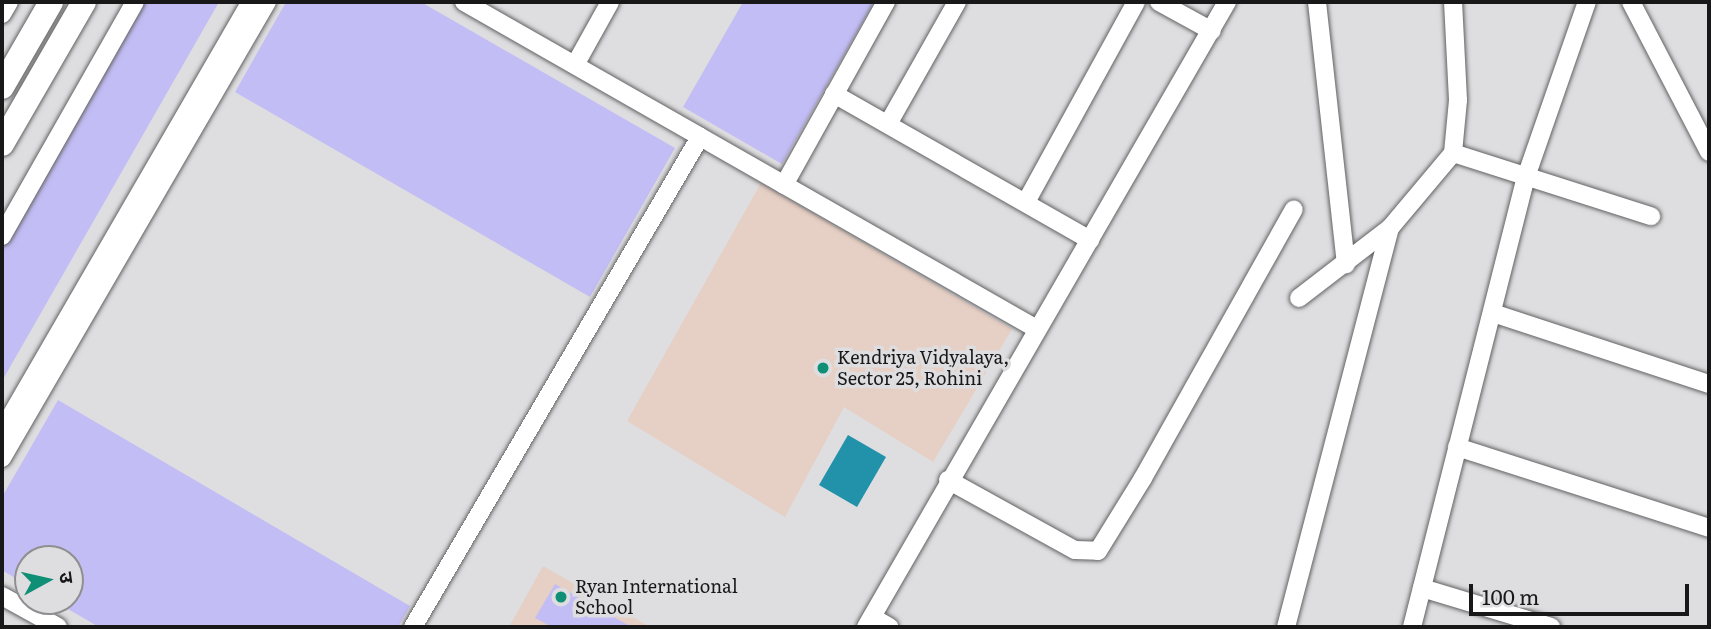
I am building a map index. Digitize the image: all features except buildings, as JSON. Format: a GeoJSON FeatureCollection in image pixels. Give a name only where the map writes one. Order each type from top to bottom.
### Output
{"type":"FeatureCollection","features":[{"type":"Feature","properties":{"kind":"main road"},"geometry":{"type":"LineString","coordinates":[[2,87],[51,2]]}},
{"type":"Feature","properties":{"kind":"main road"},"geometry":{"type":"LineString","coordinates":[[2,144],[84,2]]}},
{"type":"Feature","properties":{"kind":"street"},"geometry":{"type":"LineString","coordinates":[[2,14],[9,2]]}},
{"type":"Feature","properties":{"kind":"street"},"geometry":{"type":"LineString","coordinates":[[2,236],[135,2]]}},
{"type":"Feature","properties":{"kind":"street"},"geometry":{"type":"LineString","coordinates":[[2,431],[251,2]]}},
{"type":"Feature","properties":{"kind":"street"},"geometry":{"type":"LineString","coordinates":[[2,458],[267,2]]}},
{"type":"Feature","properties":{"kind":"street"},"geometry":{"type":"LineString","coordinates":[[464,2],[1035,328]]}},
{"type":"Feature","properties":{"kind":"street"},"geometry":{"type":"LineString","coordinates":[[575,65],[610,2]]}},
{"type":"Feature","properties":{"kind":"street"},"geometry":{"type":"LineString","coordinates":[[784,185],[886,2]]}},
{"type":"Feature","properties":{"kind":"street"},"geometry":{"type":"LineString","coordinates":[[888,124],[957,2]]}},
{"type":"Feature","properties":{"kind":"street"},"geometry":{"type":"LineString","coordinates":[[1026,202],[1136,2]]}},
{"type":"Feature","properties":{"kind":"street"},"geometry":{"type":"LineString","coordinates":[[1158,2],[1212,31]]}},
{"type":"Feature","properties":{"kind":"street"},"geometry":{"type":"LineString","coordinates":[[889,627],[869,622],[1035,328],[1090,240],[1227,2]]}},
{"type":"Feature","properties":{"kind":"street"},"geometry":{"type":"LineString","coordinates":[[1317,2],[1346,264]]}},
{"type":"Feature","properties":{"kind":"street"},"geometry":{"type":"LineString","coordinates":[[1299,298],[1390,228],[1453,153],[1458,100],[1452,2]]}},
{"type":"Feature","properties":{"kind":"street"},"geometry":{"type":"LineString","coordinates":[[1412,627],[1527,174],[1587,2]]}},
{"type":"Feature","properties":{"kind":"street"},"geometry":{"type":"LineString","coordinates":[[1631,2],[1709,152]]}},
{"type":"Feature","properties":{"kind":"street"},"geometry":{"type":"LineString","coordinates":[[834,94],[1090,240]]}},
{"type":"Feature","properties":{"kind":"street"},"geometry":{"type":"LineString","coordinates":[[413,627],[700,137]]}},
{"type":"Feature","properties":{"kind":"street"},"geometry":{"type":"LineString","coordinates":[[1453,153],[1527,174],[1651,216]]}},
{"type":"Feature","properties":{"kind":"street"},"geometry":{"type":"LineString","coordinates":[[948,480],[1075,550],[1098,551],[1294,209]]}},
{"type":"Feature","properties":{"kind":"street"},"geometry":{"type":"LineString","coordinates":[[1286,627],[1390,228]]}},
{"type":"Feature","properties":{"kind":"street"},"geometry":{"type":"LineString","coordinates":[[1493,313],[1709,384]]}},
{"type":"Feature","properties":{"kind":"street"},"geometry":{"type":"LineString","coordinates":[[1457,447],[1709,528]]}},
{"type":"Feature","properties":{"kind":"street"},"geometry":{"type":"LineString","coordinates":[[1422,588],[1551,627]]}},
{"type":"Feature","properties":{"kind":"street"},"geometry":{"type":"LineString","coordinates":[[2,596],[58,627]]}},
{"type":"Feature","properties":{"kind":"shaded area"},"geometry":{"type":"Polygon","coordinates":[[[143,2],[219,2],[2,381],[2,247],[143,2]]]}},
{"type":"Feature","properties":{"kind":"shaded area"},"geometry":{"type":"Polygon","coordinates":[[[286,2],[421,2],[675,148],[590,297],[235,92],[286,2]]]}},
{"type":"Feature","properties":{"kind":"shaded area"},"geometry":{"type":"Polygon","coordinates":[[[743,2],[874,2],[782,164],[683,107],[743,2]]]}},
{"type":"Feature","properties":{"kind":"shaded area","name":"Kendriya Vidyalaya, Sector 25, Rohini"},"geometry":{"type":"Polygon","coordinates":[[[761,183],[1012,329],[933,462],[844,407],[785,517],[627,421],[761,183]]]}},
{"type":"Feature","properties":{"kind":"shaded area"},"geometry":{"type":"Polygon","coordinates":[[[58,400],[410,606],[398,627],[99,627],[78,615],[84,615],[84,545],[14,545],[14,577],[2,570],[2,497],[58,400]]]}},
{"type":"Feature","properties":{"kind":"shaded area","name":"Ryan International School"},"geometry":{"type":"Polygon","coordinates":[[[543,566],[650,627],[509,627],[543,566]]]}},
{"type":"Feature","properties":{"kind":"shaded area"},"geometry":{"type":"Polygon","coordinates":[[[555,584],[628,625],[627,627],[552,627],[535,618],[555,584]]]}},
{"type":"Feature","properties":{"kind":"water"},"geometry":{"type":"Polygon","coordinates":[[[848,435],[886,457],[857,507],[819,485],[848,435]]]}},
{"type":"Feature","properties":{"kind":"place","name":"Kendriya Vidyalaya, Sector 25, Rohini"},"geometry":{"type":"Point","coordinates":[823,368]}},
{"type":"Feature","properties":{"kind":"place","name":"Ryan International School"},"geometry":{"type":"Point","coordinates":[561,597]}}]}
